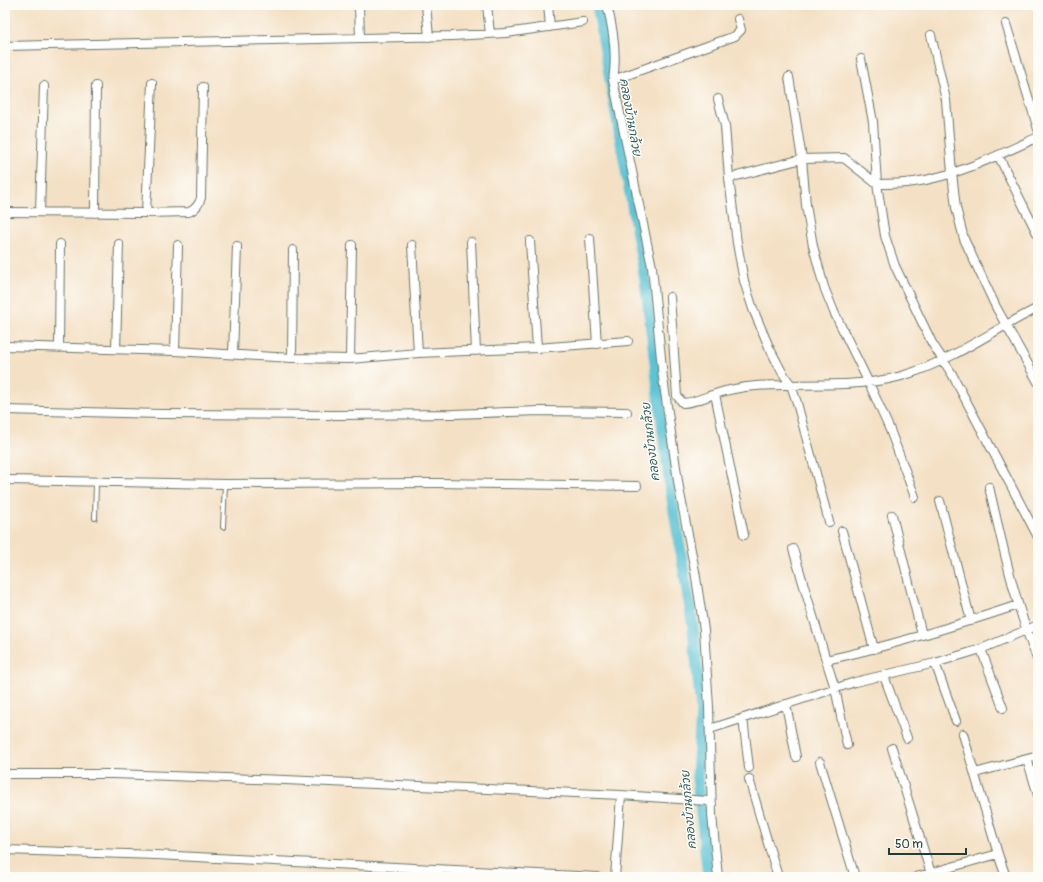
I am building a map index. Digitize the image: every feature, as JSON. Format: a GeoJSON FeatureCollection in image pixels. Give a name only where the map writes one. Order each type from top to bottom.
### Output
{"type":"FeatureCollection","features":[{"type":"Feature","properties":{"kind":"street"},"geometry":{"type":"LineString","coordinates":[[359,5],[360,38]]}},
{"type":"Feature","properties":{"kind":"street"},"geometry":{"type":"LineString","coordinates":[[426,5],[429,37]]}},
{"type":"Feature","properties":{"kind":"street"},"geometry":{"type":"LineString","coordinates":[[487,5],[490,34]]}},
{"type":"Feature","properties":{"kind":"street"},"geometry":{"type":"LineString","coordinates":[[548,5],[550,27]]}},
{"type":"Feature","properties":{"kind":"street"},"geometry":{"type":"LineString","coordinates":[[607,5],[610,16],[615,65],[613,80],[652,267],[663,378],[679,488],[695,571],[704,630],[710,729],[710,802],[718,877]]}},
{"type":"Feature","properties":{"kind":"street"},"geometry":{"type":"LineString","coordinates":[[613,80],[735,36],[741,30],[738,19]]}},
{"type":"Feature","properties":{"kind":"street"},"geometry":{"type":"LineString","coordinates":[[5,46],[429,37],[506,33],[583,22]]}},
{"type":"Feature","properties":{"kind":"street"},"geometry":{"type":"LineString","coordinates":[[1006,24],[1038,129]]}},
{"type":"Feature","properties":{"kind":"street"},"geometry":{"type":"LineString","coordinates":[[931,35],[946,100],[956,208],[964,240],[1006,324],[1038,382]]}},
{"type":"Feature","properties":{"kind":"street"},"geometry":{"type":"LineString","coordinates":[[861,59],[873,122],[877,184],[885,236],[895,266],[932,343],[959,388],[1038,537]]}},
{"type":"Feature","properties":{"kind":"street"},"geometry":{"type":"LineString","coordinates":[[789,77],[802,159],[810,233],[824,288],[890,430],[915,497]]}},
{"type":"Feature","properties":{"kind":"street"},"geometry":{"type":"LineString","coordinates":[[146,213],[152,82]]}},
{"type":"Feature","properties":{"kind":"street"},"geometry":{"type":"LineString","coordinates":[[40,212],[44,86]]}},
{"type":"Feature","properties":{"kind":"street"},"geometry":{"type":"LineString","coordinates":[[95,213],[96,86]]}},
{"type":"Feature","properties":{"kind":"street"},"geometry":{"type":"LineString","coordinates":[[5,212],[189,212],[199,204],[201,198],[203,86]]}},
{"type":"Feature","properties":{"kind":"street"},"geometry":{"type":"LineString","coordinates":[[718,99],[725,126],[736,243],[744,281],[753,309],[769,347],[782,372],[791,385],[829,522]]}},
{"type":"Feature","properties":{"kind":"street"},"geometry":{"type":"LineString","coordinates":[[729,178],[802,159],[844,158],[877,184],[914,182],[952,173],[1038,137]]}},
{"type":"Feature","properties":{"kind":"street"},"geometry":{"type":"LineString","coordinates":[[998,155],[1038,235]]}},
{"type":"Feature","properties":{"kind":"street"},"geometry":{"type":"LineString","coordinates":[[590,238],[597,344]]}},
{"type":"Feature","properties":{"kind":"street"},"geometry":{"type":"LineString","coordinates":[[530,241],[537,348]]}},
{"type":"Feature","properties":{"kind":"street"},"geometry":{"type":"LineString","coordinates":[[471,242],[476,351]]}},
{"type":"Feature","properties":{"kind":"street"},"geometry":{"type":"LineString","coordinates":[[59,348],[60,244]]}},
{"type":"Feature","properties":{"kind":"street"},"geometry":{"type":"LineString","coordinates":[[116,349],[119,244]]}},
{"type":"Feature","properties":{"kind":"street"},"geometry":{"type":"LineString","coordinates":[[175,351],[178,244]]}},
{"type":"Feature","properties":{"kind":"street"},"geometry":{"type":"LineString","coordinates":[[350,359],[352,245]]}},
{"type":"Feature","properties":{"kind":"street"},"geometry":{"type":"LineString","coordinates":[[412,245],[418,354]]}},
{"type":"Feature","properties":{"kind":"street"},"geometry":{"type":"LineString","coordinates":[[233,354],[237,246]]}},
{"type":"Feature","properties":{"kind":"street"},"geometry":{"type":"LineString","coordinates":[[292,358],[293,250]]}},
{"type":"Feature","properties":{"kind":"street"},"geometry":{"type":"LineString","coordinates":[[670,296],[676,396],[683,403],[690,403],[715,394],[755,386],[869,383],[909,374],[942,361],[1006,324],[1038,308]]}},
{"type":"Feature","properties":{"kind":"street"},"geometry":{"type":"LineString","coordinates":[[5,346],[175,351],[292,358],[350,359],[628,341]]}},
{"type":"Feature","properties":{"kind":"street"},"geometry":{"type":"LineString","coordinates":[[715,394],[744,535]]}},
{"type":"Feature","properties":{"kind":"street"},"geometry":{"type":"LineString","coordinates":[[5,410],[161,414],[335,415],[454,414],[540,411],[627,412]]}},
{"type":"Feature","properties":{"kind":"street"},"geometry":{"type":"LineString","coordinates":[[5,480],[225,484],[437,483],[637,486]]}},
{"type":"Feature","properties":{"kind":"street"},"geometry":{"type":"LineString","coordinates":[[988,487],[1018,605],[1038,661]]}},
{"type":"Feature","properties":{"kind":"street"},"geometry":{"type":"LineString","coordinates":[[940,501],[971,621]]}},
{"type":"Feature","properties":{"kind":"street"},"geometry":{"type":"LineString","coordinates":[[892,515],[922,635]]}},
{"type":"Feature","properties":{"kind":"street"},"geometry":{"type":"LineString","coordinates":[[842,531],[874,649]]}},
{"type":"Feature","properties":{"kind":"street"},"geometry":{"type":"LineString","coordinates":[[793,549],[835,688],[847,745]]}},
{"type":"Feature","properties":{"kind":"street"},"geometry":{"type":"LineString","coordinates":[[826,660],[874,649],[971,621],[1018,605]]}},
{"type":"Feature","properties":{"kind":"street"},"geometry":{"type":"LineString","coordinates":[[710,729],[855,682],[935,663],[981,649],[1038,625]]}},
{"type":"Feature","properties":{"kind":"street"},"geometry":{"type":"LineString","coordinates":[[981,649],[1003,708]]}},
{"type":"Feature","properties":{"kind":"street"},"geometry":{"type":"LineString","coordinates":[[935,663],[956,721]]}},
{"type":"Feature","properties":{"kind":"street"},"geometry":{"type":"LineString","coordinates":[[884,676],[907,738]]}},
{"type":"Feature","properties":{"kind":"street"},"geometry":{"type":"LineString","coordinates":[[786,704],[796,758]]}},
{"type":"Feature","properties":{"kind":"street"},"geometry":{"type":"LineString","coordinates":[[743,718],[749,768]]}},
{"type":"Feature","properties":{"kind":"street"},"geometry":{"type":"LineString","coordinates":[[963,734],[1006,877]]}},
{"type":"Feature","properties":{"kind":"street"},"geometry":{"type":"LineString","coordinates":[[892,748],[932,875]]}},
{"type":"Feature","properties":{"kind":"street"},"geometry":{"type":"LineString","coordinates":[[975,773],[1038,756]]}},
{"type":"Feature","properties":{"kind":"street"},"geometry":{"type":"LineString","coordinates":[[1027,759],[1038,795]]}},
{"type":"Feature","properties":{"kind":"street"},"geometry":{"type":"LineString","coordinates":[[820,762],[855,877]]}},
{"type":"Feature","properties":{"kind":"street"},"geometry":{"type":"LineString","coordinates":[[5,774],[113,774],[277,780],[621,795],[710,802]]}},
{"type":"Feature","properties":{"kind":"street"},"geometry":{"type":"LineString","coordinates":[[748,778],[778,877]]}},
{"type":"Feature","properties":{"kind":"street"},"geometry":{"type":"LineString","coordinates":[[615,877],[621,795]]}},
{"type":"Feature","properties":{"kind":"street"},"geometry":{"type":"LineString","coordinates":[[5,850],[156,855],[597,877]]}},
{"type":"Feature","properties":{"kind":"street"},"geometry":{"type":"LineString","coordinates":[[916,877],[932,875],[998,854]]}},
{"type":"Feature","properties":{"kind":"lane"},"geometry":{"type":"LineString","coordinates":[[95,518],[96,482]]}},
{"type":"Feature","properties":{"kind":"lane"},"geometry":{"type":"LineString","coordinates":[[223,527],[225,484]]}},
{"type":"Feature","properties":{"kind":"waterway","name":"คลองบ้านกล้วย"},"geometry":{"type":"LineString","coordinates":[[597,5],[645,280],[669,481],[693,627],[701,711],[697,777],[708,877]]}}]}
